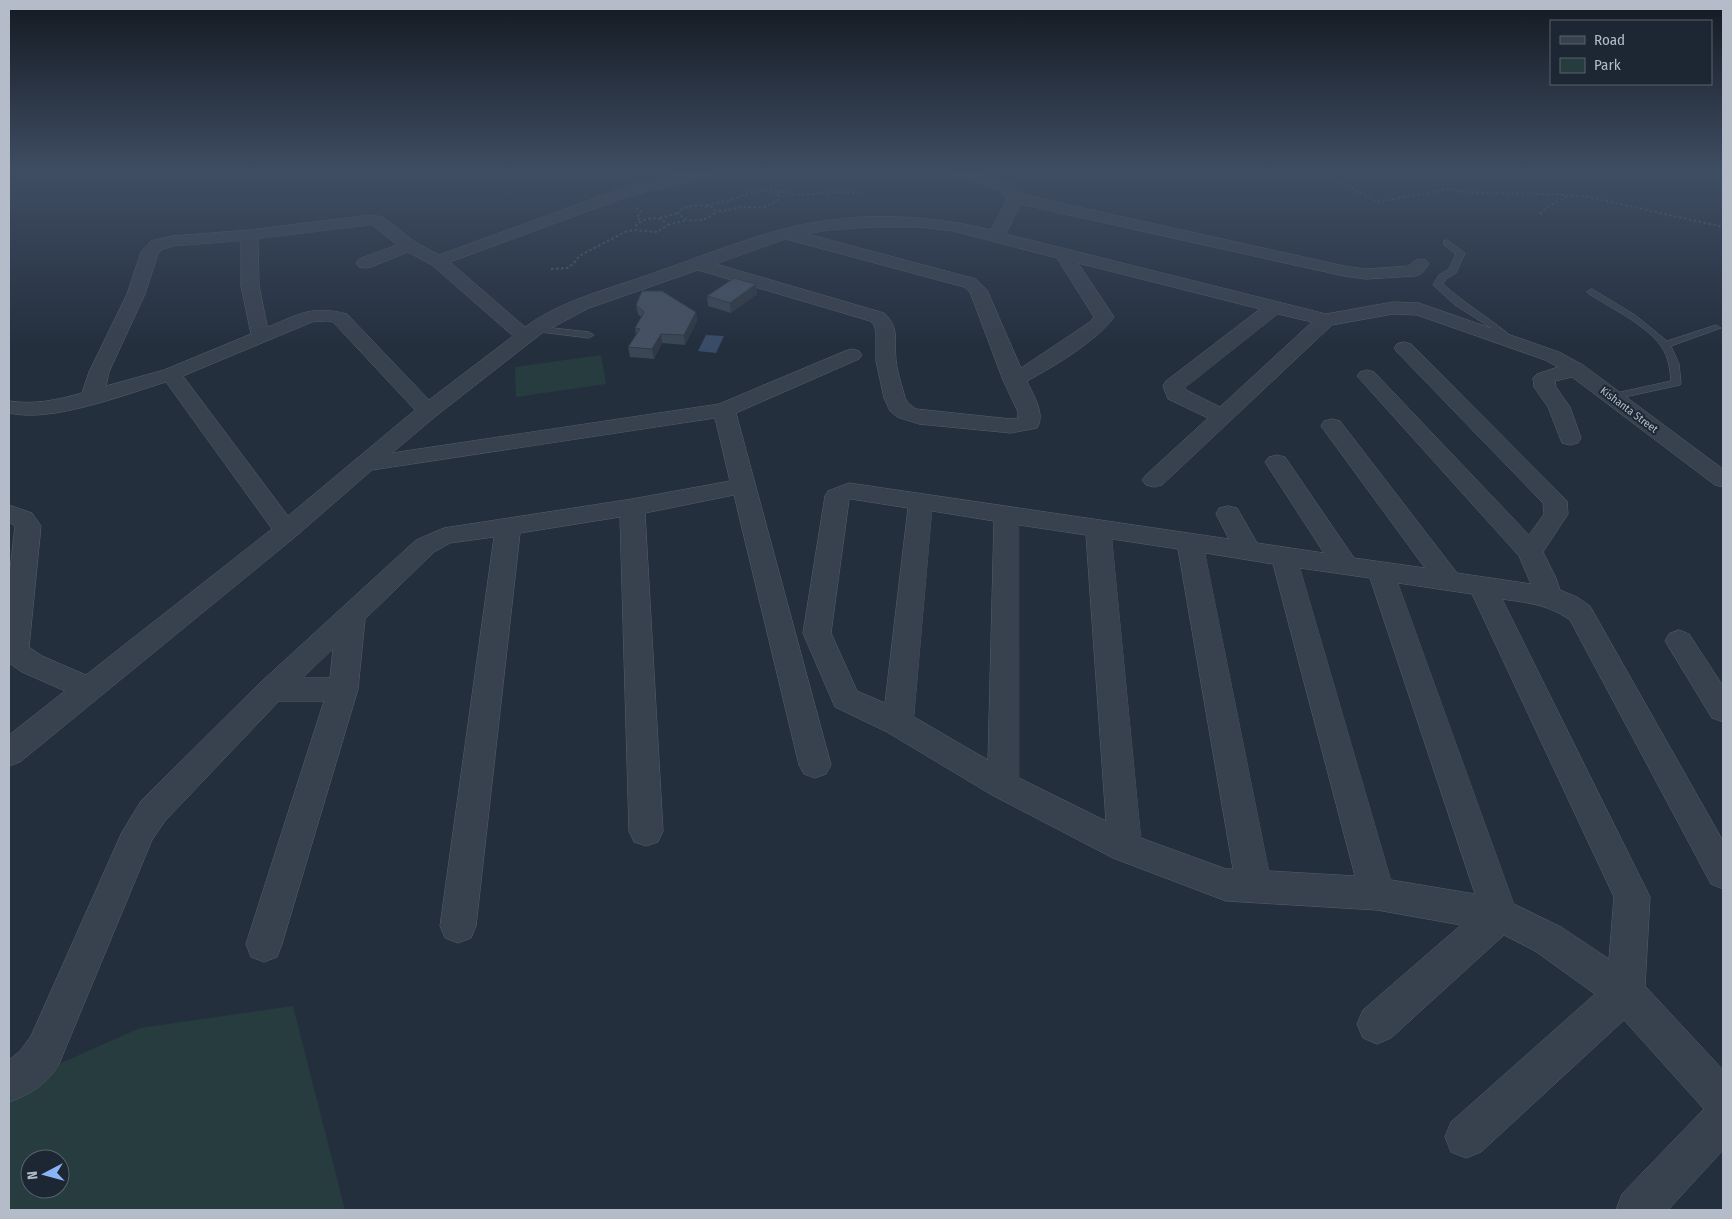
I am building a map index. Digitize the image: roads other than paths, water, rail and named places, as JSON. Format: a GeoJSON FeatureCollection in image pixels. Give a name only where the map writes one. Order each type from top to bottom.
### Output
{"type":"FeatureCollection","features":[{"type":"Feature","properties":{"kind":"street"},"geometry":{"type":"LineString","coordinates":[[92,396],[99,372],[136,294],[150,252],[157,245],[172,241],[283,231]]}},
{"type":"Feature","properties":{"kind":"street"},"geometry":{"type":"LineString","coordinates":[[390,231],[409,246],[438,261],[530,332]]}},
{"type":"Feature","properties":{"kind":"street"},"geometry":{"type":"LineString","coordinates":[[438,261],[520,231]]}},
{"type":"Feature","properties":{"kind":"street"},"geometry":{"type":"LineString","coordinates":[[9,753],[286,531],[428,411],[530,332],[582,304],[785,234],[800,231]]}},
{"type":"Feature","properties":{"kind":"street"},"geometry":{"type":"LineString","coordinates":[[972,231],[1326,320]]}},
{"type":"Feature","properties":{"kind":"street"},"geometry":{"type":"LineString","coordinates":[[996,237],[999,231]]}},
{"type":"Feature","properties":{"kind":"street"},"geometry":{"type":"LineString","coordinates":[[1163,231],[1344,271],[1366,274],[1414,271],[1420,264]]}},
{"type":"Feature","properties":{"kind":"street"},"geometry":{"type":"LineString","coordinates":[[697,264],[883,320],[888,336],[886,360],[898,406],[908,414],[919,417],[1011,426],[1029,423],[1029,412],[978,290],[970,283],[785,234]]}},
{"type":"Feature","properties":{"kind":"street"},"geometry":{"type":"LineString","coordinates":[[250,235],[247,248],[254,319],[261,335]]}},
{"type":"Feature","properties":{"kind":"street"},"geometry":{"type":"LineString","coordinates":[[365,263],[409,246]]}},
{"type":"Feature","properties":{"kind":"street"},"geometry":{"type":"LineString","coordinates":[[1014,380],[1046,361],[1111,316],[1063,253]]}},
{"type":"Feature","properties":{"kind":"street"},"geometry":{"type":"LineString","coordinates":[[1222,416],[1176,394],[1174,386],[1275,307]]}},
{"type":"Feature","properties":{"kind":"street","name":"Kishanta Street"},"geometry":{"type":"LineString","coordinates":[[1326,320],[1366,314],[1407,320],[1456,330],[1489,346],[1519,347],[1552,356],[1576,369],[1723,480]]}},
{"type":"Feature","properties":{"kind":"street"},"geometry":{"type":"LineString","coordinates":[[9,407],[23,410],[40,409],[171,374],[261,335],[308,318],[328,315],[340,318],[428,411]]}},
{"type":"Feature","properties":{"kind":"street"},"geometry":{"type":"LineString","coordinates":[[1154,480],[1326,320]]}},
{"type":"Feature","properties":{"kind":"street"},"geometry":{"type":"LineString","coordinates":[[367,464],[724,410],[852,354],[888,336]]}},
{"type":"Feature","properties":{"kind":"street"},"geometry":{"type":"LineString","coordinates":[[1404,348],[1555,501],[1556,514],[1530,552]]}},
{"type":"Feature","properties":{"kind":"street"},"geometry":{"type":"LineString","coordinates":[[852,354],[886,360]]}},
{"type":"Feature","properties":{"kind":"street"},"geometry":{"type":"LineString","coordinates":[[1570,438],[1560,407],[1545,387],[1544,378],[1576,369]]}},
{"type":"Feature","properties":{"kind":"street"},"geometry":{"type":"LineString","coordinates":[[171,374],[286,531]]}},
{"type":"Feature","properties":{"kind":"street"},"geometry":{"type":"LineString","coordinates":[[1368,376],[1530,552],[1543,578],[1548,596]]}},
{"type":"Feature","properties":{"kind":"street"},"geometry":{"type":"LineString","coordinates":[[724,410],[815,765]]}},
{"type":"Feature","properties":{"kind":"street"},"geometry":{"type":"LineString","coordinates":[[1332,426],[1448,580]]}},
{"type":"Feature","properties":{"kind":"street"},"geometry":{"type":"LineString","coordinates":[[1277,462],[1345,565]]}},
{"type":"Feature","properties":{"kind":"street"},"geometry":{"type":"LineString","coordinates":[[9,1082],[19,1078],[36,1065],[45,1050],[139,832],[148,818],[272,690],[425,546],[444,536],[632,507],[743,486]]}},
{"type":"Feature","properties":{"kind":"street"},"geometry":{"type":"LineString","coordinates":[[1723,874],[1580,613],[1567,604],[1548,596],[1448,580],[849,491],[837,496],[817,633],[846,699],[898,724],[1003,785],[1126,847],[1226,885],[1377,894],[1500,915],[1548,939],[1625,993],[1723,1100]]}},
{"type":"Feature","properties":{"kind":"street"},"geometry":{"type":"LineString","coordinates":[[898,724],[921,502]]}},
{"type":"Feature","properties":{"kind":"street"},"geometry":{"type":"LineString","coordinates":[[632,507],[646,831]]}},
{"type":"Feature","properties":{"kind":"street"},"geometry":{"type":"LineString","coordinates":[[9,513],[23,519],[28,526],[16,565],[14,652],[32,664],[88,688]]}},
{"type":"Feature","properties":{"kind":"street"},"geometry":{"type":"LineString","coordinates":[[1228,514],[1248,551]]}},
{"type":"Feature","properties":{"kind":"street"},"geometry":{"type":"LineString","coordinates":[[1003,785],[1007,515]]}},
{"type":"Feature","properties":{"kind":"street"},"geometry":{"type":"LineString","coordinates":[[458,926],[508,526]]}},
{"type":"Feature","properties":{"kind":"street"},"geometry":{"type":"LineString","coordinates":[[1098,528],[1126,847]]}},
{"type":"Feature","properties":{"kind":"street"},"geometry":{"type":"LineString","coordinates":[[1190,542],[1254,886]]}},
{"type":"Feature","properties":{"kind":"street"},"geometry":{"type":"LineString","coordinates":[[1284,556],[1377,894]]}},
{"type":"Feature","properties":{"kind":"street"},"geometry":{"type":"LineString","coordinates":[[1380,570],[1500,915]]}},
{"type":"Feature","properties":{"kind":"street"},"geometry":{"type":"LineString","coordinates":[[1466,1137],[1625,993],[1632,897],[1482,586]]}},
{"type":"Feature","properties":{"kind":"street"},"geometry":{"type":"LineString","coordinates":[[264,944],[343,689],[351,617]]}},
{"type":"Feature","properties":{"kind":"street"},"geometry":{"type":"LineString","coordinates":[[1679,641],[1723,710]]}},
{"type":"Feature","properties":{"kind":"street"},"geometry":{"type":"LineString","coordinates":[[272,690],[343,689]]}},
{"type":"Feature","properties":{"kind":"street"},"geometry":{"type":"LineString","coordinates":[[1377,1024],[1500,915]]}},
{"type":"Feature","properties":{"kind":"street"},"geometry":{"type":"LineString","coordinates":[[1638,1210],[1723,1119]]}},
{"type":"Feature","properties":{"kind":"lane"},"geometry":{"type":"LineString","coordinates":[[1447,243],[1461,253],[1453,271],[1442,277],[1438,285],[1458,303],[1494,326],[1519,347]]}},
{"type":"Feature","properties":{"kind":"lane"},"geometry":{"type":"LineString","coordinates":[[1592,292],[1627,314],[1665,345],[1676,366],[1676,383],[1611,397]]}},
{"type":"Feature","properties":{"kind":"lane"},"geometry":{"type":"LineString","coordinates":[[1665,345],[1716,328]]}},
{"type":"Feature","properties":{"kind":"lane"},"geometry":{"type":"LineString","coordinates":[[530,332],[589,335]]}},
{"type":"Feature","properties":{"kind":"water"},"geometry":{"type":"Polygon","coordinates":[[[706,335],[724,336],[716,353],[698,351],[706,335]]]}}]}
